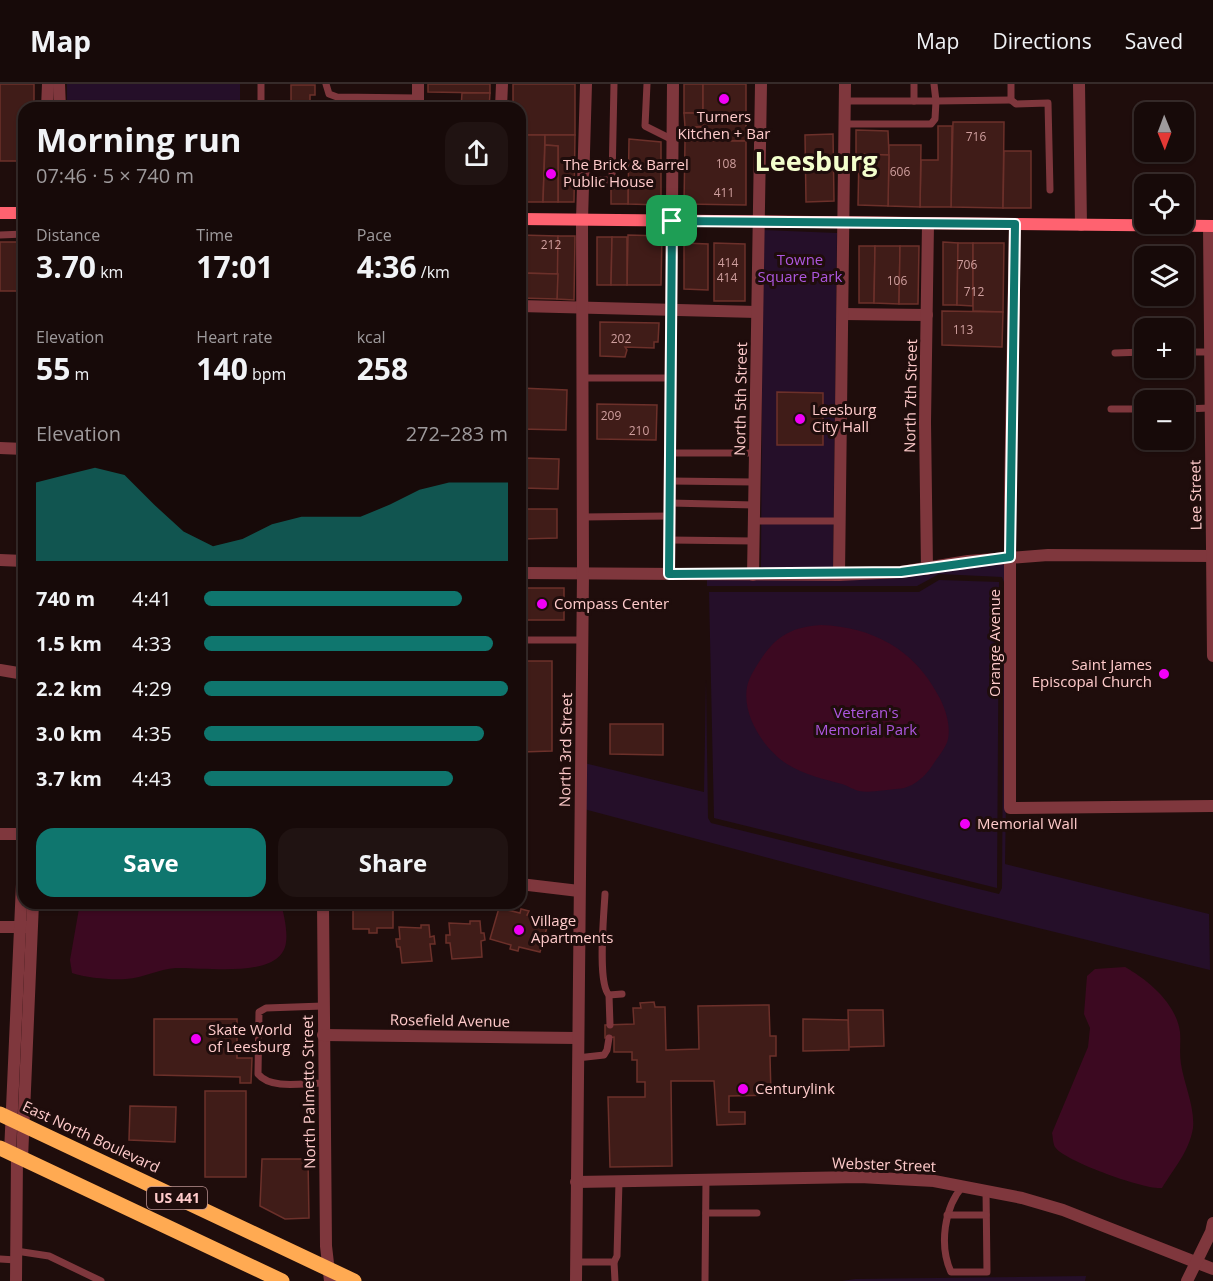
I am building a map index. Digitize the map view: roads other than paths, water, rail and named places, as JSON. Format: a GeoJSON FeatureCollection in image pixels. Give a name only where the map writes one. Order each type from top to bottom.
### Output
{"type":"FeatureCollection","features":[{"type":"Feature","properties":{"kind":"main road"},"geometry":{"type":"LineString","coordinates":[[0,213],[18,213]]}},
{"type":"Feature","properties":{"kind":"main road"},"geometry":{"type":"LineString","coordinates":[[526,219],[1211,226]]}},
{"type":"Feature","properties":{"kind":"main road","name":"East North Boulevard"},"geometry":{"type":"LineString","coordinates":[[12,1120],[330,1275]]}},
{"type":"Feature","properties":{"kind":"main road","name":"US 441"},"geometry":{"type":"LineString","coordinates":[[12,1154],[282,1281]]}},
{"type":"Feature","properties":{"kind":"main road","name":"US 441"},"geometry":{"type":"LineString","coordinates":[[330,1275],[354,1281]]}},
{"type":"Feature","properties":{"kind":"street"},"geometry":{"type":"LineString","coordinates":[[47,102],[48,84]]}},
{"type":"Feature","properties":{"kind":"street"},"geometry":{"type":"LineString","coordinates":[[60,84],[60,102]]}},
{"type":"Feature","properties":{"kind":"street"},"geometry":{"type":"LineString","coordinates":[[418,84],[418,102]]}},
{"type":"Feature","properties":{"kind":"street"},"geometry":{"type":"LineString","coordinates":[[501,102],[502,84]]}},
{"type":"Feature","properties":{"kind":"street","name":"North 3rd Street"},"geometry":{"type":"LineString","coordinates":[[576,1281],[583,574],[582,220],[586,84]]}},
{"type":"Feature","properties":{"kind":"street"},"geometry":{"type":"LineString","coordinates":[[669,574],[673,84]]}},
{"type":"Feature","properties":{"kind":"street","name":"North 5th Street"},"geometry":{"type":"LineString","coordinates":[[753,575],[756,222],[760,84]]}},
{"type":"Feature","properties":{"kind":"street"},"geometry":{"type":"LineString","coordinates":[[839,575],[845,84]]}},
{"type":"Feature","properties":{"kind":"street"},"geometry":{"type":"LineString","coordinates":[[1079,84],[1081,225]]}},
{"type":"Feature","properties":{"kind":"street","name":"North 7th Street"},"geometry":{"type":"LineString","coordinates":[[927,569],[928,224]]}},
{"type":"Feature","properties":{"kind":"street","name":"Orange Avenue"},"geometry":{"type":"LineString","coordinates":[[1015,224],[1010,557],[1009,790],[1011,808],[1213,806]]}},
{"type":"Feature","properties":{"kind":"street","name":"Lee Street"},"geometry":{"type":"LineString","coordinates":[[1211,226],[1213,656]]}},
{"type":"Feature","properties":{"kind":"street"},"geometry":{"type":"LineString","coordinates":[[526,306],[757,312]]}},
{"type":"Feature","properties":{"kind":"street"},"geometry":{"type":"LineString","coordinates":[[843,314],[927,315]]}},
{"type":"Feature","properties":{"kind":"street"},"geometry":{"type":"LineString","coordinates":[[0,448],[18,449]]}},
{"type":"Feature","properties":{"kind":"street"},"geometry":{"type":"LineString","coordinates":[[526,573],[839,575],[927,569],[1010,557],[1048,555],[1212,556]]}},
{"type":"Feature","properties":{"kind":"street"},"geometry":{"type":"LineString","coordinates":[[0,560],[18,561]]}},
{"type":"Feature","properties":{"kind":"street"},"geometry":{"type":"LineString","coordinates":[[0,670],[18,674]]}},
{"type":"Feature","properties":{"kind":"street"},"geometry":{"type":"LineString","coordinates":[[0,834],[18,836]]}},
{"type":"Feature","properties":{"kind":"street"},"geometry":{"type":"LineString","coordinates":[[526,885],[579,891]]}},
{"type":"Feature","properties":{"kind":"street"},"geometry":{"type":"LineString","coordinates":[[16,1281],[12,1120],[26,909]]}},
{"type":"Feature","properties":{"kind":"street"},"geometry":{"type":"LineString","coordinates":[[26,927],[31,909]]}},
{"type":"Feature","properties":{"kind":"street","name":"North Palmetto Street"},"geometry":{"type":"LineString","coordinates":[[323,909],[322,1035],[326,1246],[330,1275]]}},
{"type":"Feature","properties":{"kind":"street"},"geometry":{"type":"LineString","coordinates":[[0,927],[26,927]]}},
{"type":"Feature","properties":{"kind":"street","name":"Rosefield Avenue"},"geometry":{"type":"LineString","coordinates":[[322,1035],[577,1038]]}},
{"type":"Feature","properties":{"kind":"street","name":"Webster Street"},"geometry":{"type":"LineString","coordinates":[[576,1182],[905,1178],[986,1190],[1063,1210],[1213,1269]]}},
{"type":"Feature","properties":{"kind":"street"},"geometry":{"type":"LineString","coordinates":[[1187,1281],[1213,1223]]}},
{"type":"Feature","properties":{"kind":"lane"},"geometry":{"type":"LineString","coordinates":[[261,84],[261,102]]}},
{"type":"Feature","properties":{"kind":"lane"},"geometry":{"type":"LineString","coordinates":[[326,84],[329,94],[337,97],[404,102]]}},
{"type":"Feature","properties":{"kind":"lane"},"geometry":{"type":"LineString","coordinates":[[583,180],[612,180],[614,84]]}},
{"type":"Feature","properties":{"kind":"lane"},"geometry":{"type":"LineString","coordinates":[[647,84],[645,126],[673,140]]}},
{"type":"Feature","properties":{"kind":"lane"},"geometry":{"type":"LineString","coordinates":[[914,84],[914,101]]}},
{"type":"Feature","properties":{"kind":"lane"},"geometry":{"type":"LineString","coordinates":[[845,124],[931,124],[935,119],[934,84]]}},
{"type":"Feature","properties":{"kind":"lane"},"geometry":{"type":"LineString","coordinates":[[1011,84],[1011,100]]}},
{"type":"Feature","properties":{"kind":"lane"},"geometry":{"type":"LineString","coordinates":[[845,101],[1011,100],[1016,104],[1048,103],[1050,190]]}},
{"type":"Feature","properties":{"kind":"lane"},"geometry":{"type":"LineString","coordinates":[[0,235],[18,234]]}},
{"type":"Feature","properties":{"kind":"lane"},"geometry":{"type":"LineString","coordinates":[[1194,352],[1210,351]]}},
{"type":"Feature","properties":{"kind":"lane"},"geometry":{"type":"LineString","coordinates":[[1115,353],[1134,352]]}},
{"type":"Feature","properties":{"kind":"lane"},"geometry":{"type":"LineString","coordinates":[[582,378],[670,378]]}},
{"type":"Feature","properties":{"kind":"lane"},"geometry":{"type":"LineString","coordinates":[[1111,409],[1134,409]]}},
{"type":"Feature","properties":{"kind":"lane"},"geometry":{"type":"LineString","coordinates":[[1194,409],[1211,411]]}},
{"type":"Feature","properties":{"kind":"lane"},"geometry":{"type":"LineString","coordinates":[[670,453],[755,453]]}},
{"type":"Feature","properties":{"kind":"lane"},"geometry":{"type":"LineString","coordinates":[[670,481],[754,482]]}},
{"type":"Feature","properties":{"kind":"lane"},"geometry":{"type":"LineString","coordinates":[[670,503],[754,505]]}},
{"type":"Feature","properties":{"kind":"lane"},"geometry":{"type":"LineString","coordinates":[[582,517],[670,516]]}},
{"type":"Feature","properties":{"kind":"lane"},"geometry":{"type":"LineString","coordinates":[[754,522],[840,521]]}},
{"type":"Feature","properties":{"kind":"lane"},"geometry":{"type":"LineString","coordinates":[[669,540],[754,541]]}},
{"type":"Feature","properties":{"kind":"lane"},"geometry":{"type":"LineString","coordinates":[[526,640],[582,640]]}},
{"type":"Feature","properties":{"kind":"lane"},"geometry":{"type":"LineString","coordinates":[[605,894],[603,976],[605,992],[609,995],[610,1025]]}},
{"type":"Feature","properties":{"kind":"lane"},"geometry":{"type":"LineString","coordinates":[[609,995],[622,994]]}},
{"type":"Feature","properties":{"kind":"lane"},"geometry":{"type":"LineString","coordinates":[[323,1006],[266,1008],[259,1012],[256,1021],[258,1074],[262,1079],[270,1083],[323,1083]]}},
{"type":"Feature","properties":{"kind":"lane"},"geometry":{"type":"LineString","coordinates":[[577,1058],[604,1055],[608,1050],[609,1038]]}},
{"type":"Feature","properties":{"kind":"lane"},"geometry":{"type":"LineString","coordinates":[[705,1281],[706,1179]]}},
{"type":"Feature","properties":{"kind":"lane"},"geometry":{"type":"LineString","coordinates":[[615,1281],[619,1181]]}},
{"type":"Feature","properties":{"kind":"lane"},"geometry":{"type":"LineString","coordinates":[[963,1186],[954,1196],[947,1215],[951,1272],[987,1272],[986,1190]]}},
{"type":"Feature","properties":{"kind":"lane"},"geometry":{"type":"LineString","coordinates":[[706,1213],[757,1213]]}},
{"type":"Feature","properties":{"kind":"lane"},"geometry":{"type":"LineString","coordinates":[[947,1215],[986,1215]]}},
{"type":"Feature","properties":{"kind":"lane"},"geometry":{"type":"LineString","coordinates":[[0,1259],[16,1256],[49,1256],[101,1281]]}},
{"type":"Feature","properties":{"kind":"lane"},"geometry":{"type":"LineString","coordinates":[[576,1262],[614,1262]]}},
{"type":"Feature","properties":{"kind":"place","name":"Turners Kitchen + Bar"},"geometry":{"type":"Point","coordinates":[724,99]}},
{"type":"Feature","properties":{"kind":"place","name":"The Brick & Barrel Public House"},"geometry":{"type":"Point","coordinates":[551,174]}},
{"type":"Feature","properties":{"kind":"place","name":"Leesburg City Hall"},"geometry":{"type":"Point","coordinates":[800,419]}},
{"type":"Feature","properties":{"kind":"place","name":"Compass Center"},"geometry":{"type":"Point","coordinates":[542,604]}},
{"type":"Feature","properties":{"kind":"place","name":"Saint James Episcopal Church"},"geometry":{"type":"Point","coordinates":[1164,674]}},
{"type":"Feature","properties":{"kind":"place","name":"Memorial Wall"},"geometry":{"type":"Point","coordinates":[965,824]}},
{"type":"Feature","properties":{"kind":"place","name":"Village Apartments"},"geometry":{"type":"Point","coordinates":[519,930]}},
{"type":"Feature","properties":{"kind":"place","name":"Skate World of Leesburg"},"geometry":{"type":"Point","coordinates":[196,1039]}},
{"type":"Feature","properties":{"kind":"place","name":"Centurylink"},"geometry":{"type":"Point","coordinates":[743,1089]}},
{"type":"Feature","properties":{"kind":"district","name":"Leesburg"},"geometry":{"type":"Point","coordinates":[816,162]}},
{"type":"Feature","properties":{"kind":"park label","name":"Towne Square Park"},"geometry":{"type":"Point","coordinates":[800,268]}},
{"type":"Feature","properties":{"kind":"park label","name":"Veteran's Memorial Park"},"geometry":{"type":"Point","coordinates":[866,722]}}]}
